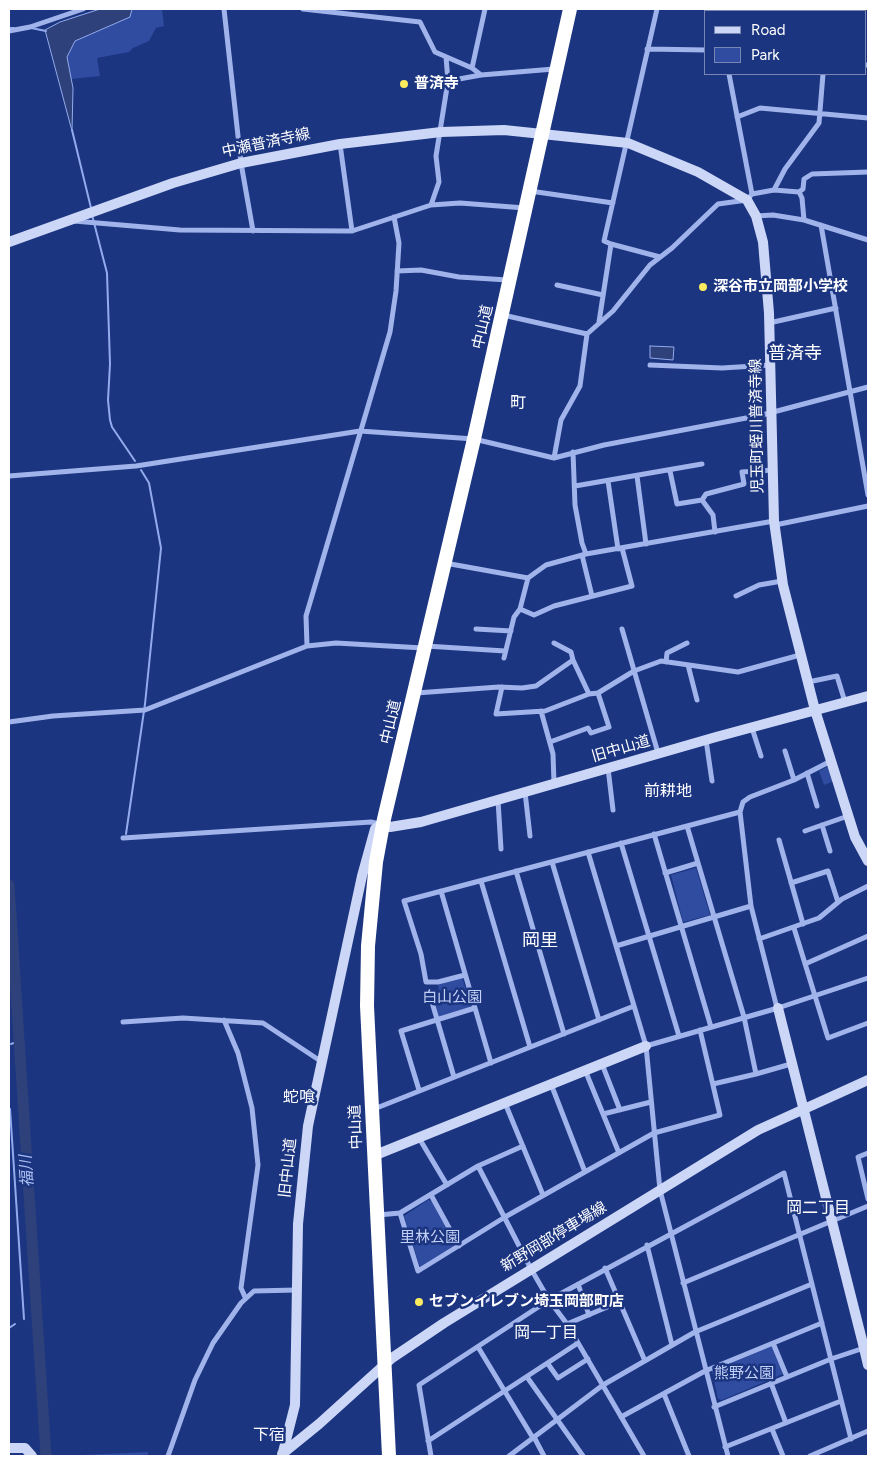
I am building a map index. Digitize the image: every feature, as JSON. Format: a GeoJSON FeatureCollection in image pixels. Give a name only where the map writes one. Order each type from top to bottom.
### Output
{"type":"FeatureCollection","features":[{"type":"Feature","properties":{"kind":"highway","name":"中山道"},"geometry":{"type":"LineString","coordinates":[[389,1456],[383,1365],[367,1006],[370,882],[474,439],[570,9]]}},
{"type":"Feature","properties":{"kind":"main road","name":"中瀬普済寺線"},"geometry":{"type":"LineString","coordinates":[[9,242],[173,183],[241,163],[340,144],[441,132],[478,130],[542,133]]}},
{"type":"Feature","properties":{"kind":"main road"},"geometry":{"type":"LineString","coordinates":[[542,133],[628,143],[698,172],[750,197]]}},
{"type":"Feature","properties":{"kind":"main road","name":"児玉町蛭川普済寺線"},"geometry":{"type":"LineString","coordinates":[[750,197],[763,242],[770,323],[774,523],[782,580],[815,710],[855,837],[868,859]]}},
{"type":"Feature","properties":{"kind":"main road","name":"旧中山道"},"geometry":{"type":"LineString","coordinates":[[281,1455],[295,1405],[298,1224],[308,1126],[322,1062],[370,882],[376,829],[383,825],[390,828],[421,822],[752,727],[868,696]]}},
{"type":"Feature","properties":{"kind":"main road"},"geometry":{"type":"LineString","coordinates":[[778,1008],[802,1108],[866,1347],[868,1365]]}},
{"type":"Feature","properties":{"kind":"main road"},"geometry":{"type":"LineString","coordinates":[[373,1156],[646,1046]]}},
{"type":"Feature","properties":{"kind":"main road","name":"新野岡部停車場線"},"geometry":{"type":"LineString","coordinates":[[281,1455],[338,1407],[383,1365],[444,1323],[758,1130],[802,1108],[868,1080]]}},
{"type":"Feature","properties":{"kind":"main road"},"geometry":{"type":"LineString","coordinates":[[9,1448],[25,1448],[32,1456]]}},
{"type":"Feature","properties":{"kind":"street"},"geometry":{"type":"LineString","coordinates":[[9,32],[83,9]]}},
{"type":"Feature","properties":{"kind":"street"},"geometry":{"type":"LineString","coordinates":[[224,9],[241,163],[253,231]]}},
{"type":"Feature","properties":{"kind":"street"},"geometry":{"type":"LineString","coordinates":[[303,9],[420,22],[435,52],[472,68],[482,75]]}},
{"type":"Feature","properties":{"kind":"street"},"geometry":{"type":"LineString","coordinates":[[472,68],[485,9]]}},
{"type":"Feature","properties":{"kind":"street"},"geometry":{"type":"LineString","coordinates":[[657,9],[628,143],[604,241],[660,257]]}},
{"type":"Feature","properties":{"kind":"street"},"geometry":{"type":"LineString","coordinates":[[647,49],[704,50]]}},
{"type":"Feature","properties":{"kind":"street"},"geometry":{"type":"LineString","coordinates":[[431,205],[439,182],[436,156],[448,81],[446,57]]}},
{"type":"Feature","properties":{"kind":"street"},"geometry":{"type":"LineString","coordinates":[[448,81],[482,75],[557,69]]}},
{"type":"Feature","properties":{"kind":"street"},"geometry":{"type":"LineString","coordinates":[[729,75],[750,197]]}},
{"type":"Feature","properties":{"kind":"street"},"geometry":{"type":"LineString","coordinates":[[774,190],[818,123],[823,75]]}},
{"type":"Feature","properties":{"kind":"street"},"geometry":{"type":"LineString","coordinates":[[737,117],[760,108],[868,118]]}},
{"type":"Feature","properties":{"kind":"street"},"geometry":{"type":"LineString","coordinates":[[340,144],[352,232]]}},
{"type":"Feature","properties":{"kind":"street"},"geometry":{"type":"LineString","coordinates":[[554,458],[561,420],[580,386],[587,334],[613,311],[650,265],[718,204],[774,190],[799,192],[804,189],[804,179],[812,174],[868,172]]}},
{"type":"Feature","properties":{"kind":"street"},"geometry":{"type":"LineString","coordinates":[[529,191],[613,203]]}},
{"type":"Feature","properties":{"kind":"street"},"geometry":{"type":"LineString","coordinates":[[799,192],[802,198],[804,220]]}},
{"type":"Feature","properties":{"kind":"street"},"geometry":{"type":"LineString","coordinates":[[70,220],[180,230],[352,232],[431,205],[460,203],[526,208]]}},
{"type":"Feature","properties":{"kind":"street"},"geometry":{"type":"LineString","coordinates":[[756,216],[773,215],[804,220],[868,240]]}},
{"type":"Feature","properties":{"kind":"street"},"geometry":{"type":"LineString","coordinates":[[307,646],[306,616],[390,332],[398,243],[394,217]]}},
{"type":"Feature","properties":{"kind":"street"},"geometry":{"type":"LineString","coordinates":[[821,224],[868,495]]}},
{"type":"Feature","properties":{"kind":"street"},"geometry":{"type":"LineString","coordinates":[[599,323],[611,244]]}},
{"type":"Feature","properties":{"kind":"street"},"geometry":{"type":"LineString","coordinates":[[397,270],[421,270],[459,277],[510,280]]}},
{"type":"Feature","properties":{"kind":"street"},"geometry":{"type":"LineString","coordinates":[[556,285],[603,295]]}},
{"type":"Feature","properties":{"kind":"street"},"geometry":{"type":"LineString","coordinates":[[770,323],[836,308]]}},
{"type":"Feature","properties":{"kind":"street"},"geometry":{"type":"LineString","coordinates":[[502,315],[587,334]]}},
{"type":"Feature","properties":{"kind":"street"},"geometry":{"type":"LineString","coordinates":[[650,365],[722,368],[771,365]]}},
{"type":"Feature","properties":{"kind":"street"},"geometry":{"type":"LineString","coordinates":[[9,476],[136,466],[360,431],[474,439],[554,458],[573,452],[762,415],[773,410],[868,387]]}},
{"type":"Feature","properties":{"kind":"street"},"geometry":{"type":"LineString","coordinates":[[573,452],[575,505],[592,596]]}},
{"type":"Feature","properties":{"kind":"street"},"geometry":{"type":"LineString","coordinates":[[575,486],[702,464]]}},
{"type":"Feature","properties":{"kind":"street"},"geometry":{"type":"LineString","coordinates":[[670,471],[677,504],[702,500],[706,494],[744,484],[742,472],[774,470]]}},
{"type":"Feature","properties":{"kind":"street"},"geometry":{"type":"LineString","coordinates":[[637,476],[646,544]]}},
{"type":"Feature","properties":{"kind":"street"},"geometry":{"type":"LineString","coordinates":[[520,609],[534,615],[554,606],[632,586],[620,548],[608,481]]}},
{"type":"Feature","properties":{"kind":"street"},"geometry":{"type":"LineString","coordinates":[[702,500],[713,515],[715,532]]}},
{"type":"Feature","properties":{"kind":"street"},"geometry":{"type":"LineString","coordinates":[[504,658],[514,617],[520,609],[528,578],[546,565],[620,548],[868,506]]}},
{"type":"Feature","properties":{"kind":"street"},"geometry":{"type":"LineString","coordinates":[[444,563],[528,578]]}},
{"type":"Feature","properties":{"kind":"street"},"geometry":{"type":"LineString","coordinates":[[736,596],[759,586],[782,580]]}},
{"type":"Feature","properties":{"kind":"street"},"geometry":{"type":"LineString","coordinates":[[476,629],[511,631]]}},
{"type":"Feature","properties":{"kind":"street"},"geometry":{"type":"LineString","coordinates":[[622,629],[658,754]]}},
{"type":"Feature","properties":{"kind":"street"},"geometry":{"type":"LineString","coordinates":[[554,642],[571,652],[589,694]]}},
{"type":"Feature","properties":{"kind":"street"},"geometry":{"type":"LineString","coordinates":[[9,722],[53,716],[145,710],[307,646],[336,643],[505,651]]}},
{"type":"Feature","properties":{"kind":"street"},"geometry":{"type":"LineString","coordinates":[[666,662],[667,653],[687,644]]}},
{"type":"Feature","properties":{"kind":"street"},"geometry":{"type":"LineString","coordinates":[[502,687],[496,714],[542,711],[589,694],[598,693],[634,671],[661,661],[738,672],[800,655]]}},
{"type":"Feature","properties":{"kind":"street"},"geometry":{"type":"LineString","coordinates":[[414,693],[536,686],[573,660]]}},
{"type":"Feature","properties":{"kind":"street"},"geometry":{"type":"LineString","coordinates":[[688,665],[696,700]]}},
{"type":"Feature","properties":{"kind":"street"},"geometry":{"type":"LineString","coordinates":[[807,682],[838,676],[845,702]]}},
{"type":"Feature","properties":{"kind":"street"},"geometry":{"type":"LineString","coordinates":[[550,742],[588,728],[591,733],[609,727],[598,693]]}},
{"type":"Feature","properties":{"kind":"street"},"geometry":{"type":"LineString","coordinates":[[542,711],[553,754],[554,783]]}},
{"type":"Feature","properties":{"kind":"street"},"geometry":{"type":"LineString","coordinates":[[752,727],[761,756]]}},
{"type":"Feature","properties":{"kind":"street"},"geometry":{"type":"LineString","coordinates":[[706,740],[712,782]]}},
{"type":"Feature","properties":{"kind":"street"},"geometry":{"type":"LineString","coordinates":[[785,751],[794,780]]}},
{"type":"Feature","properties":{"kind":"street"},"geometry":{"type":"LineString","coordinates":[[778,1008],[751,906],[740,812],[743,802],[750,797],[794,780],[831,761]]}},
{"type":"Feature","properties":{"kind":"street"},"geometry":{"type":"LineString","coordinates":[[608,768],[613,810]]}},
{"type":"Feature","properties":{"kind":"street"},"geometry":{"type":"LineString","coordinates":[[807,773],[817,806]]}},
{"type":"Feature","properties":{"kind":"street"},"geometry":{"type":"LineString","coordinates":[[525,792],[530,836]]}},
{"type":"Feature","properties":{"kind":"street"},"geometry":{"type":"LineString","coordinates":[[498,800],[501,849]]}},
{"type":"Feature","properties":{"kind":"street"},"geometry":{"type":"LineString","coordinates":[[465,975],[426,982],[421,954],[404,901],[740,812]]}},
{"type":"Feature","properties":{"kind":"street"},"geometry":{"type":"LineString","coordinates":[[805,831],[848,816]]}},
{"type":"Feature","properties":{"kind":"street"},"geometry":{"type":"LineString","coordinates":[[123,838],[371,822],[383,825]]}},
{"type":"Feature","properties":{"kind":"street"},"geometry":{"type":"LineString","coordinates":[[822,825],[830,851]]}},
{"type":"Feature","properties":{"kind":"street"},"geometry":{"type":"LineString","coordinates":[[687,826],[744,1017],[756,1074]]}},
{"type":"Feature","properties":{"kind":"street"},"geometry":{"type":"LineString","coordinates":[[654,834],[711,1027]]}},
{"type":"Feature","properties":{"kind":"street"},"geometry":{"type":"LineString","coordinates":[[779,840],[803,924]]}},
{"type":"Feature","properties":{"kind":"street"},"geometry":{"type":"LineString","coordinates":[[621,843],[679,1036]]}},
{"type":"Feature","properties":{"kind":"street"},"geometry":{"type":"LineString","coordinates":[[588,852],[646,1046],[660,1190],[728,1456]]}},
{"type":"Feature","properties":{"kind":"street"},"geometry":{"type":"LineString","coordinates":[[552,862],[599,1020]]}},
{"type":"Feature","properties":{"kind":"street"},"geometry":{"type":"LineString","coordinates":[[665,873],[698,863]]}},
{"type":"Feature","properties":{"kind":"street"},"geometry":{"type":"LineString","coordinates":[[516,871],[564,1034]]}},
{"type":"Feature","properties":{"kind":"street"},"geometry":{"type":"LineString","coordinates":[[791,883],[828,871],[838,902]]}},
{"type":"Feature","properties":{"kind":"street"},"geometry":{"type":"LineString","coordinates":[[481,881],[530,1047]]}},
{"type":"Feature","properties":{"kind":"street"},"geometry":{"type":"LineString","coordinates":[[759,939],[819,918],[838,902],[868,886]]}},
{"type":"Feature","properties":{"kind":"street"},"geometry":{"type":"LineString","coordinates":[[441,892],[492,1063]]}},
{"type":"Feature","properties":{"kind":"street"},"geometry":{"type":"LineString","coordinates":[[616,946],[751,906]]}},
{"type":"Feature","properties":{"kind":"street"},"geometry":{"type":"LineString","coordinates":[[794,928],[828,1038],[868,1023]]}},
{"type":"Feature","properties":{"kind":"street"},"geometry":{"type":"LineString","coordinates":[[804,964],[868,936]]}},
{"type":"Feature","properties":{"kind":"street"},"geometry":{"type":"LineString","coordinates":[[646,1046],[814,997],[868,978]]}},
{"type":"Feature","properties":{"kind":"street"},"geometry":{"type":"LineString","coordinates":[[429,992],[454,1077]]}},
{"type":"Feature","properties":{"kind":"street"},"geometry":{"type":"LineString","coordinates":[[371,1110],[634,1006]]}},
{"type":"Feature","properties":{"kind":"street"},"geometry":{"type":"LineString","coordinates":[[419,1090],[401,1030],[475,1008]]}},
{"type":"Feature","properties":{"kind":"street"},"geometry":{"type":"LineString","coordinates":[[122,1022],[183,1018],[269,1025],[322,1062]]}},
{"type":"Feature","properties":{"kind":"street"},"geometry":{"type":"LineString","coordinates":[[224,1020],[238,1053],[252,1108],[258,1165],[241,1288],[245,1297]]}},
{"type":"Feature","properties":{"kind":"street"},"geometry":{"type":"LineString","coordinates":[[400,1213],[418,1270],[504,1217],[654,1133],[720,1115],[700,1030]]}},
{"type":"Feature","properties":{"kind":"street"},"geometry":{"type":"LineString","coordinates":[[602,1063],[620,1110]]}},
{"type":"Feature","properties":{"kind":"street"},"geometry":{"type":"LineString","coordinates":[[713,1084],[791,1064]]}},
{"type":"Feature","properties":{"kind":"street"},"geometry":{"type":"LineString","coordinates":[[585,1070],[619,1153]]}},
{"type":"Feature","properties":{"kind":"street"},"geometry":{"type":"LineString","coordinates":[[551,1084],[585,1172]]}},
{"type":"Feature","properties":{"kind":"street"},"geometry":{"type":"LineString","coordinates":[[603,1114],[651,1102]]}},
{"type":"Feature","properties":{"kind":"street"},"geometry":{"type":"LineString","coordinates":[[505,1103],[543,1196]]}},
{"type":"Feature","properties":{"kind":"street"},"geometry":{"type":"LineString","coordinates":[[420,1138],[447,1185]]}},
{"type":"Feature","properties":{"kind":"street"},"geometry":{"type":"LineString","coordinates":[[376,1215],[400,1213],[478,1166],[523,1146]]}},
{"type":"Feature","properties":{"kind":"street"},"geometry":{"type":"LineString","coordinates":[[868,1153],[858,1157],[868,1199]]}},
{"type":"Feature","properties":{"kind":"street"},"geometry":{"type":"LineString","coordinates":[[478,1166],[549,1300],[567,1324],[644,1456]]}},
{"type":"Feature","properties":{"kind":"street"},"geometry":{"type":"LineString","coordinates":[[431,1456],[419,1384],[549,1300],[647,1245],[784,1173],[851,1439]]}},
{"type":"Feature","properties":{"kind":"street"},"geometry":{"type":"LineString","coordinates":[[431,1195],[459,1246]]}},
{"type":"Feature","properties":{"kind":"street"},"geometry":{"type":"LineString","coordinates":[[683,1283],[868,1206]]}},
{"type":"Feature","properties":{"kind":"street"},"geometry":{"type":"LineString","coordinates":[[647,1245],[672,1345]]}},
{"type":"Feature","properties":{"kind":"street"},"geometry":{"type":"LineString","coordinates":[[605,1268],[645,1361]]}},
{"type":"Feature","properties":{"kind":"street"},"geometry":{"type":"LineString","coordinates":[[578,1284],[589,1315]]}},
{"type":"Feature","properties":{"kind":"street"},"geometry":{"type":"LineString","coordinates":[[509,1456],[603,1385],[672,1345],[696,1332],[812,1284]]}},
{"type":"Feature","properties":{"kind":"street"},"geometry":{"type":"LineString","coordinates":[[168,1456],[195,1380],[213,1343],[245,1297],[254,1290],[296,1290]]}},
{"type":"Feature","properties":{"kind":"street"},"geometry":{"type":"LineString","coordinates":[[567,1324],[619,1302]]}},
{"type":"Feature","properties":{"kind":"street"},"geometry":{"type":"LineString","coordinates":[[622,1417],[705,1371],[822,1323]]}},
{"type":"Feature","properties":{"kind":"street"},"geometry":{"type":"LineString","coordinates":[[428,1441],[506,1392],[578,1343]]}},
{"type":"Feature","properties":{"kind":"street"},"geometry":{"type":"LineString","coordinates":[[773,1343],[787,1377]]}},
{"type":"Feature","properties":{"kind":"street"},"geometry":{"type":"LineString","coordinates":[[478,1347],[544,1456]]}},
{"type":"Feature","properties":{"kind":"street"},"geometry":{"type":"LineString","coordinates":[[714,1406],[866,1347]]}},
{"type":"Feature","properties":{"kind":"street"},"geometry":{"type":"LineString","coordinates":[[548,1364],[558,1378],[588,1359]]}},
{"type":"Feature","properties":{"kind":"street"},"geometry":{"type":"LineString","coordinates":[[527,1377],[583,1456]]}},
{"type":"Feature","properties":{"kind":"street"},"geometry":{"type":"LineString","coordinates":[[771,1384],[786,1423]]}},
{"type":"Feature","properties":{"kind":"street"},"geometry":{"type":"LineString","coordinates":[[664,1394],[689,1456]]}},
{"type":"Feature","properties":{"kind":"street"},"geometry":{"type":"LineString","coordinates":[[725,1447],[841,1401]]}},
{"type":"Feature","properties":{"kind":"street"},"geometry":{"type":"LineString","coordinates":[[772,1429],[783,1456]]}},
{"type":"Feature","properties":{"kind":"street"},"geometry":{"type":"LineString","coordinates":[[810,1456],[868,1431]]}},
{"type":"Feature","properties":{"kind":"green space"},"geometry":{"type":"Polygon","coordinates":[[[132,9],[162,9],[164,26],[156,28],[149,41],[133,48],[129,52],[97,58],[100,76],[71,79],[67,57],[75,41],[130,17],[132,9]]]}},
{"type":"Feature","properties":{"kind":"green space"},"geometry":{"type":"Polygon","coordinates":[[[829,766],[834,781],[824,785],[819,771],[829,766]]]}},
{"type":"Feature","properties":{"kind":"green space"},"geometry":{"type":"Polygon","coordinates":[[[696,868],[710,915],[683,922],[671,875],[696,868]]]}},
{"type":"Feature","properties":{"kind":"green space","name":"白山公園"},"geometry":{"type":"Polygon","coordinates":[[[462,977],[471,1007],[439,1017],[432,991],[439,990],[438,985],[462,977]]]}},
{"type":"Feature","properties":{"kind":"green space","name":"里林公園"},"geometry":{"type":"Polygon","coordinates":[[[428,1200],[432,1201],[455,1245],[420,1267],[404,1216],[428,1200]]]}},
{"type":"Feature","properties":{"kind":"green space","name":"熊野公園"},"geometry":{"type":"Polygon","coordinates":[[[772,1346],[783,1374],[722,1400],[718,1399],[712,1371],[772,1346]]]}},
{"type":"Feature","properties":{"kind":"green space"},"geometry":{"type":"Polygon","coordinates":[[[148,1452],[148,1456],[59,1456],[148,1452]]]}},
{"type":"Feature","properties":{"kind":"shaded area"},"geometry":{"type":"Polygon","coordinates":[[[100,9],[132,9],[130,17],[75,41],[67,57],[73,88],[72,131],[45,30],[60,22],[100,9]]]}},
{"type":"Feature","properties":{"kind":"shaded area"},"geometry":{"type":"Polygon","coordinates":[[[650,346],[674,347],[673,360],[650,358],[650,346]]]}},
{"type":"Feature","properties":{"kind":"waterway"},"geometry":{"type":"LineString","coordinates":[[9,28],[14,28]]}},
{"type":"Feature","properties":{"kind":"waterway"},"geometry":{"type":"LineString","coordinates":[[31,28],[46,31]]}},
{"type":"Feature","properties":{"kind":"waterway"},"geometry":{"type":"LineString","coordinates":[[72,130],[91,208]]}},
{"type":"Feature","properties":{"kind":"waterway"},"geometry":{"type":"LineString","coordinates":[[92,215],[107,273],[110,364],[108,400],[110,420],[112,427],[135,461]]}},
{"type":"Feature","properties":{"kind":"waterway"},"geometry":{"type":"LineString","coordinates":[[126,834],[145,704],[161,548],[149,483],[141,470]]}},
{"type":"Feature","properties":{"kind":"waterway","name":"福川"},"geometry":{"type":"LineString","coordinates":[[9,885],[46,1456]]}},
{"type":"Feature","properties":{"kind":"waterway"},"geometry":{"type":"LineString","coordinates":[[11,1044],[19,1041]]}},
{"type":"Feature","properties":{"kind":"waterway"},"geometry":{"type":"LineString","coordinates":[[10,1109],[24,1319]]}},
{"type":"Feature","properties":{"kind":"waterway"},"geometry":{"type":"LineString","coordinates":[[9,1328],[15,1324]]}},
{"type":"Feature","properties":{"kind":"place","name":"普済寺"},"geometry":{"type":"Point","coordinates":[404,84]}},
{"type":"Feature","properties":{"kind":"place","name":"深谷市立岡部小学校"},"geometry":{"type":"Point","coordinates":[703,287]}},
{"type":"Feature","properties":{"kind":"place","name":"セブンイレブン埼玉岡部町店"},"geometry":{"type":"Point","coordinates":[419,1302]}},
{"type":"Feature","properties":{"kind":"district","name":"普済寺"},"geometry":{"type":"Point","coordinates":[795,354]}},
{"type":"Feature","properties":{"kind":"district","name":"町"},"geometry":{"type":"Point","coordinates":[518,403]}},
{"type":"Feature","properties":{"kind":"district","name":"前耕地"},"geometry":{"type":"Point","coordinates":[668,791]}},
{"type":"Feature","properties":{"kind":"district","name":"岡里"},"geometry":{"type":"Point","coordinates":[540,941]}},
{"type":"Feature","properties":{"kind":"district","name":"蛇喰"},"geometry":{"type":"Point","coordinates":[299,1097]}},
{"type":"Feature","properties":{"kind":"district","name":"岡二丁目"},"geometry":{"type":"Point","coordinates":[818,1208]}},
{"type":"Feature","properties":{"kind":"district","name":"岡一丁目"},"geometry":{"type":"Point","coordinates":[546,1333]}},
{"type":"Feature","properties":{"kind":"district","name":"下宿"},"geometry":{"type":"Point","coordinates":[269,1435]}}]}
